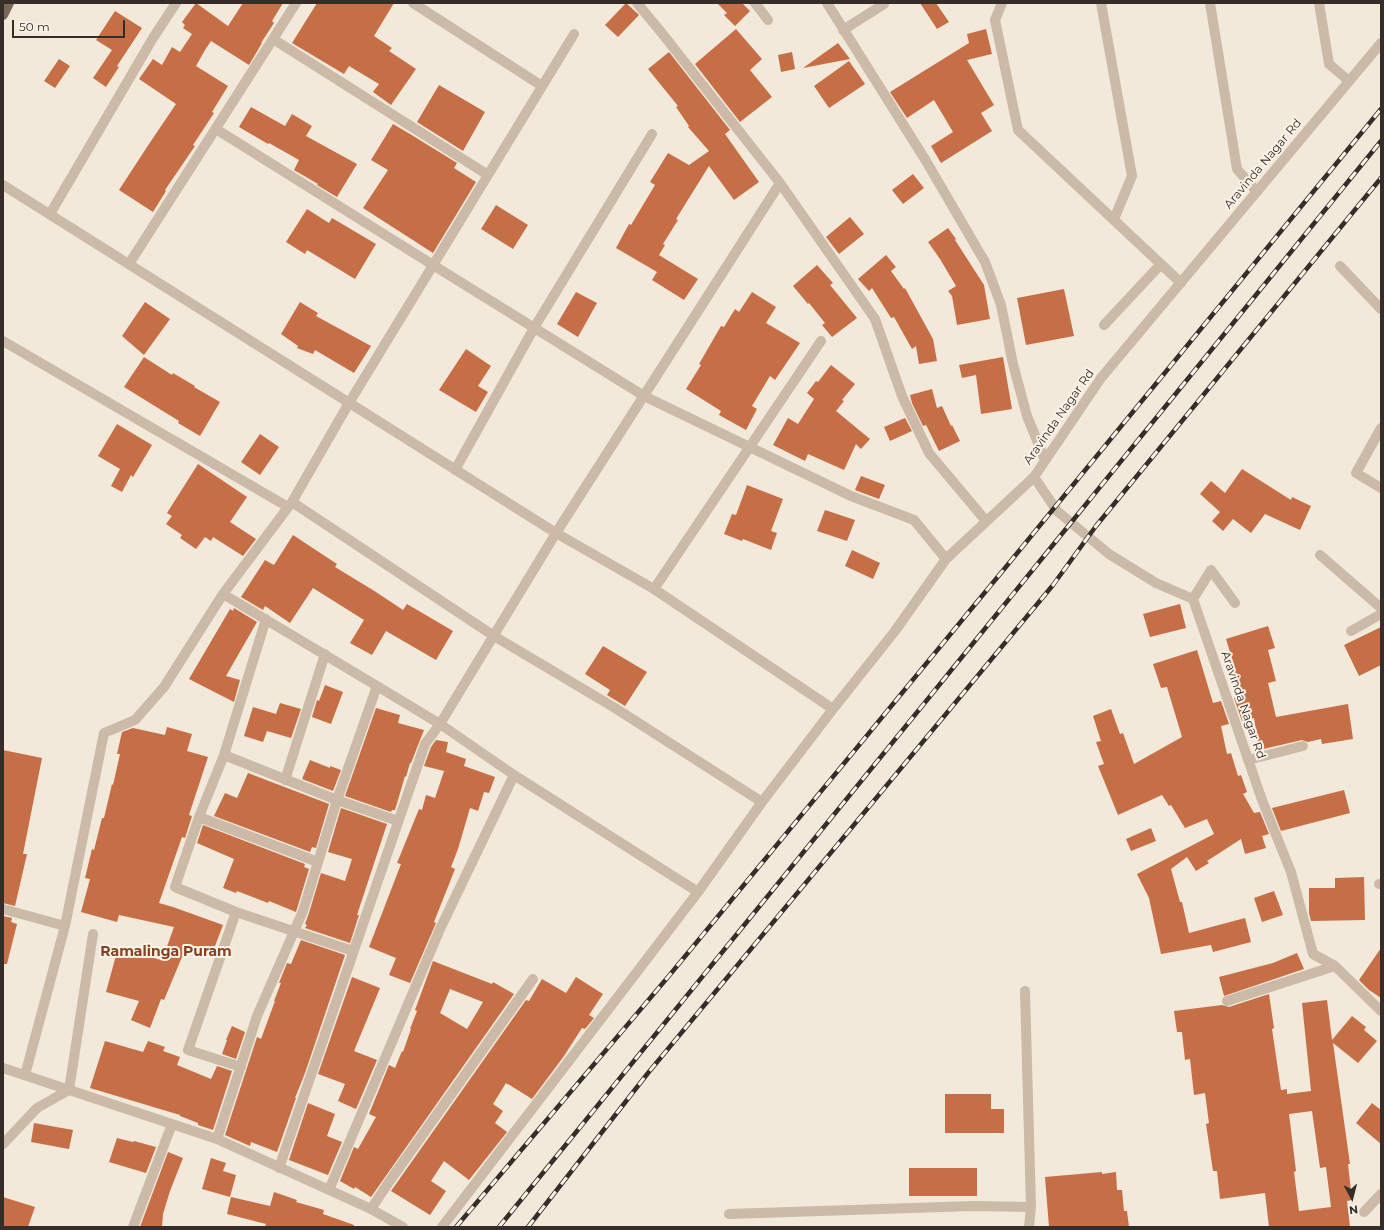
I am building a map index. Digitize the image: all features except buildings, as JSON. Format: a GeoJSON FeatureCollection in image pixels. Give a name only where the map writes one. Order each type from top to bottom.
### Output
{"type":"FeatureCollection","features":[{"type":"Feature","properties":{"kind":"main road"},"geometry":{"type":"LineString","coordinates":[[3,15],[9,3]]}},
{"type":"Feature","properties":{"kind":"street"},"geometry":{"type":"LineString","coordinates":[[50,214],[153,38],[176,3]]}},
{"type":"Feature","properties":{"kind":"street"},"geometry":{"type":"LineString","coordinates":[[129,264],[296,3]]}},
{"type":"Feature","properties":{"kind":"street"},"geometry":{"type":"LineString","coordinates":[[414,3],[542,86]]}},
{"type":"Feature","properties":{"kind":"street"},"geometry":{"type":"LineString","coordinates":[[637,3],[780,183],[875,319],[902,396],[929,453],[986,521]]}},
{"type":"Feature","properties":{"kind":"street"},"geometry":{"type":"LineString","coordinates":[[755,3],[768,20]]}},
{"type":"Feature","properties":{"kind":"street"},"geometry":{"type":"LineString","coordinates":[[827,3],[926,161],[985,262],[1001,305],[1013,364],[1027,416],[1045,460]]}},
{"type":"Feature","properties":{"kind":"street"},"geometry":{"type":"LineString","coordinates":[[1002,3],[995,20],[1018,130],[1181,282]]}},
{"type":"Feature","properties":{"kind":"street"},"geometry":{"type":"LineString","coordinates":[[1101,3],[1132,176],[1114,219]]}},
{"type":"Feature","properties":{"kind":"street"},"geometry":{"type":"LineString","coordinates":[[1210,3],[1237,169],[1257,192]]}},
{"type":"Feature","properties":{"kind":"street"},"geometry":{"type":"LineString","coordinates":[[1320,3],[1329,64],[1349,81]]}},
{"type":"Feature","properties":{"kind":"street"},"geometry":{"type":"LineString","coordinates":[[843,30],[884,4]]}},
{"type":"Feature","properties":{"kind":"street"},"geometry":{"type":"LineString","coordinates":[[25,1075],[65,926],[104,733],[135,720],[164,687],[223,594],[290,505],[349,403],[574,34]]}},
{"type":"Feature","properties":{"kind":"street"},"geometry":{"type":"LineString","coordinates":[[273,39],[488,175]]}},
{"type":"Feature","properties":{"kind":"street","name":"Aravinda Nagar Rd"},"geometry":{"type":"LineString","coordinates":[[1381,43],[1101,378],[1034,477],[1057,511],[1109,554],[1156,583],[1193,599],[1262,800],[1291,872],[1313,954],[1334,966],[1381,1011]]}},
{"type":"Feature","properties":{"kind":"street"},"geometry":{"type":"LineString","coordinates":[[216,128],[644,396],[851,496],[914,520],[946,559]]}},
{"type":"Feature","properties":{"kind":"street"},"geometry":{"type":"LineString","coordinates":[[455,470],[534,328],[652,134]]}},
{"type":"Feature","properties":{"kind":"street"},"geometry":{"type":"LineString","coordinates":[[279,1168],[425,744],[440,724],[556,533],[780,183]]}},
{"type":"Feature","properties":{"kind":"street"},"geometry":{"type":"LineString","coordinates":[[3,185],[556,533],[654,589],[833,709]]}},
{"type":"Feature","properties":{"kind":"street"},"geometry":{"type":"LineString","coordinates":[[1104,325],[1161,264]]}},
{"type":"Feature","properties":{"kind":"street"},"geometry":{"type":"LineString","coordinates":[[1340,266],[1381,309]]}},
{"type":"Feature","properties":{"kind":"street"},"geometry":{"type":"LineString","coordinates":[[3,341],[290,505],[494,636],[615,708],[762,802]]}},
{"type":"Feature","properties":{"kind":"street"},"geometry":{"type":"LineString","coordinates":[[654,589],[821,341]]}},
{"type":"Feature","properties":{"kind":"street"},"geometry":{"type":"LineString","coordinates":[[1381,428],[1356,473],[1381,488]]}},
{"type":"Feature","properties":{"kind":"street"},"geometry":{"type":"LineString","coordinates":[[442,1227],[698,892],[762,802],[895,631],[946,559],[1034,477]]}},
{"type":"Feature","properties":{"kind":"street"},"geometry":{"type":"LineString","coordinates":[[1320,555],[1381,608]]}},
{"type":"Feature","properties":{"kind":"street"},"geometry":{"type":"LineString","coordinates":[[1193,599],[1211,570],[1235,603]]}},
{"type":"Feature","properties":{"kind":"street"},"geometry":{"type":"LineString","coordinates":[[223,594],[440,724],[514,775],[698,892]]}},
{"type":"Feature","properties":{"kind":"street"},"geometry":{"type":"LineString","coordinates":[[1351,631],[1381,614]]}},
{"type":"Feature","properties":{"kind":"street"},"geometry":{"type":"LineString","coordinates":[[266,619],[224,755],[199,817],[175,887],[236,912],[353,951]]}},
{"type":"Feature","properties":{"kind":"street"},"geometry":{"type":"LineString","coordinates":[[286,780],[325,654]]}},
{"type":"Feature","properties":{"kind":"street"},"geometry":{"type":"LineString","coordinates":[[217,1139],[257,1016],[303,911],[336,800],[377,686]]}},
{"type":"Feature","properties":{"kind":"street"},"geometry":{"type":"LineString","coordinates":[[1248,760],[1303,746]]}},
{"type":"Feature","properties":{"kind":"street"},"geometry":{"type":"LineString","coordinates":[[224,755],[336,800],[398,821]]}},
{"type":"Feature","properties":{"kind":"street"},"geometry":{"type":"LineString","coordinates":[[329,1190],[440,929],[514,775]]}},
{"type":"Feature","properties":{"kind":"street"},"geometry":{"type":"LineString","coordinates":[[199,817],[318,862]]}},
{"type":"Feature","properties":{"kind":"street"},"geometry":{"type":"LineString","coordinates":[[3,909],[65,926]]}},
{"type":"Feature","properties":{"kind":"street"},"geometry":{"type":"LineString","coordinates":[[236,912],[188,1050],[241,1067]]}},
{"type":"Feature","properties":{"kind":"street"},"geometry":{"type":"LineString","coordinates":[[69,1090],[93,934]]}},
{"type":"Feature","properties":{"kind":"street"},"geometry":{"type":"LineString","coordinates":[[1228,1001],[1334,966]]}},
{"type":"Feature","properties":{"kind":"street"},"geometry":{"type":"LineString","coordinates":[[371,1210],[533,980]]}},
{"type":"Feature","properties":{"kind":"street"},"geometry":{"type":"LineString","coordinates":[[1025,990],[1031,1207],[1029,1227]]}},
{"type":"Feature","properties":{"kind":"street"},"geometry":{"type":"LineString","coordinates":[[3,1068],[217,1139],[329,1190],[403,1227]]}},
{"type":"Feature","properties":{"kind":"street"},"geometry":{"type":"LineString","coordinates":[[3,1144],[37,1108],[69,1090]]}},
{"type":"Feature","properties":{"kind":"street"},"geometry":{"type":"LineString","coordinates":[[133,1227],[172,1124]]}},
{"type":"Feature","properties":{"kind":"street"},"geometry":{"type":"LineString","coordinates":[[1364,1212],[1381,1194]]}},
{"type":"Feature","properties":{"kind":"street"},"geometry":{"type":"LineString","coordinates":[[729,1214],[973,1206],[1031,1207]]}},
{"type":"Feature","properties":{"kind":"railway"},"geometry":{"type":"LineString","coordinates":[[456,1227],[668,977],[1381,109]]}},
{"type":"Feature","properties":{"kind":"railway"},"geometry":{"type":"LineString","coordinates":[[499,1227],[1381,141]]}},
{"type":"Feature","properties":{"kind":"railway"},"geometry":{"type":"LineString","coordinates":[[528,1227],[648,1073],[1053,585],[1096,526],[1381,178]]}},
{"type":"Feature","properties":{"kind":"district","name":"Ramalinga Puram"},"geometry":{"type":"Point","coordinates":[166,952]}}]}
